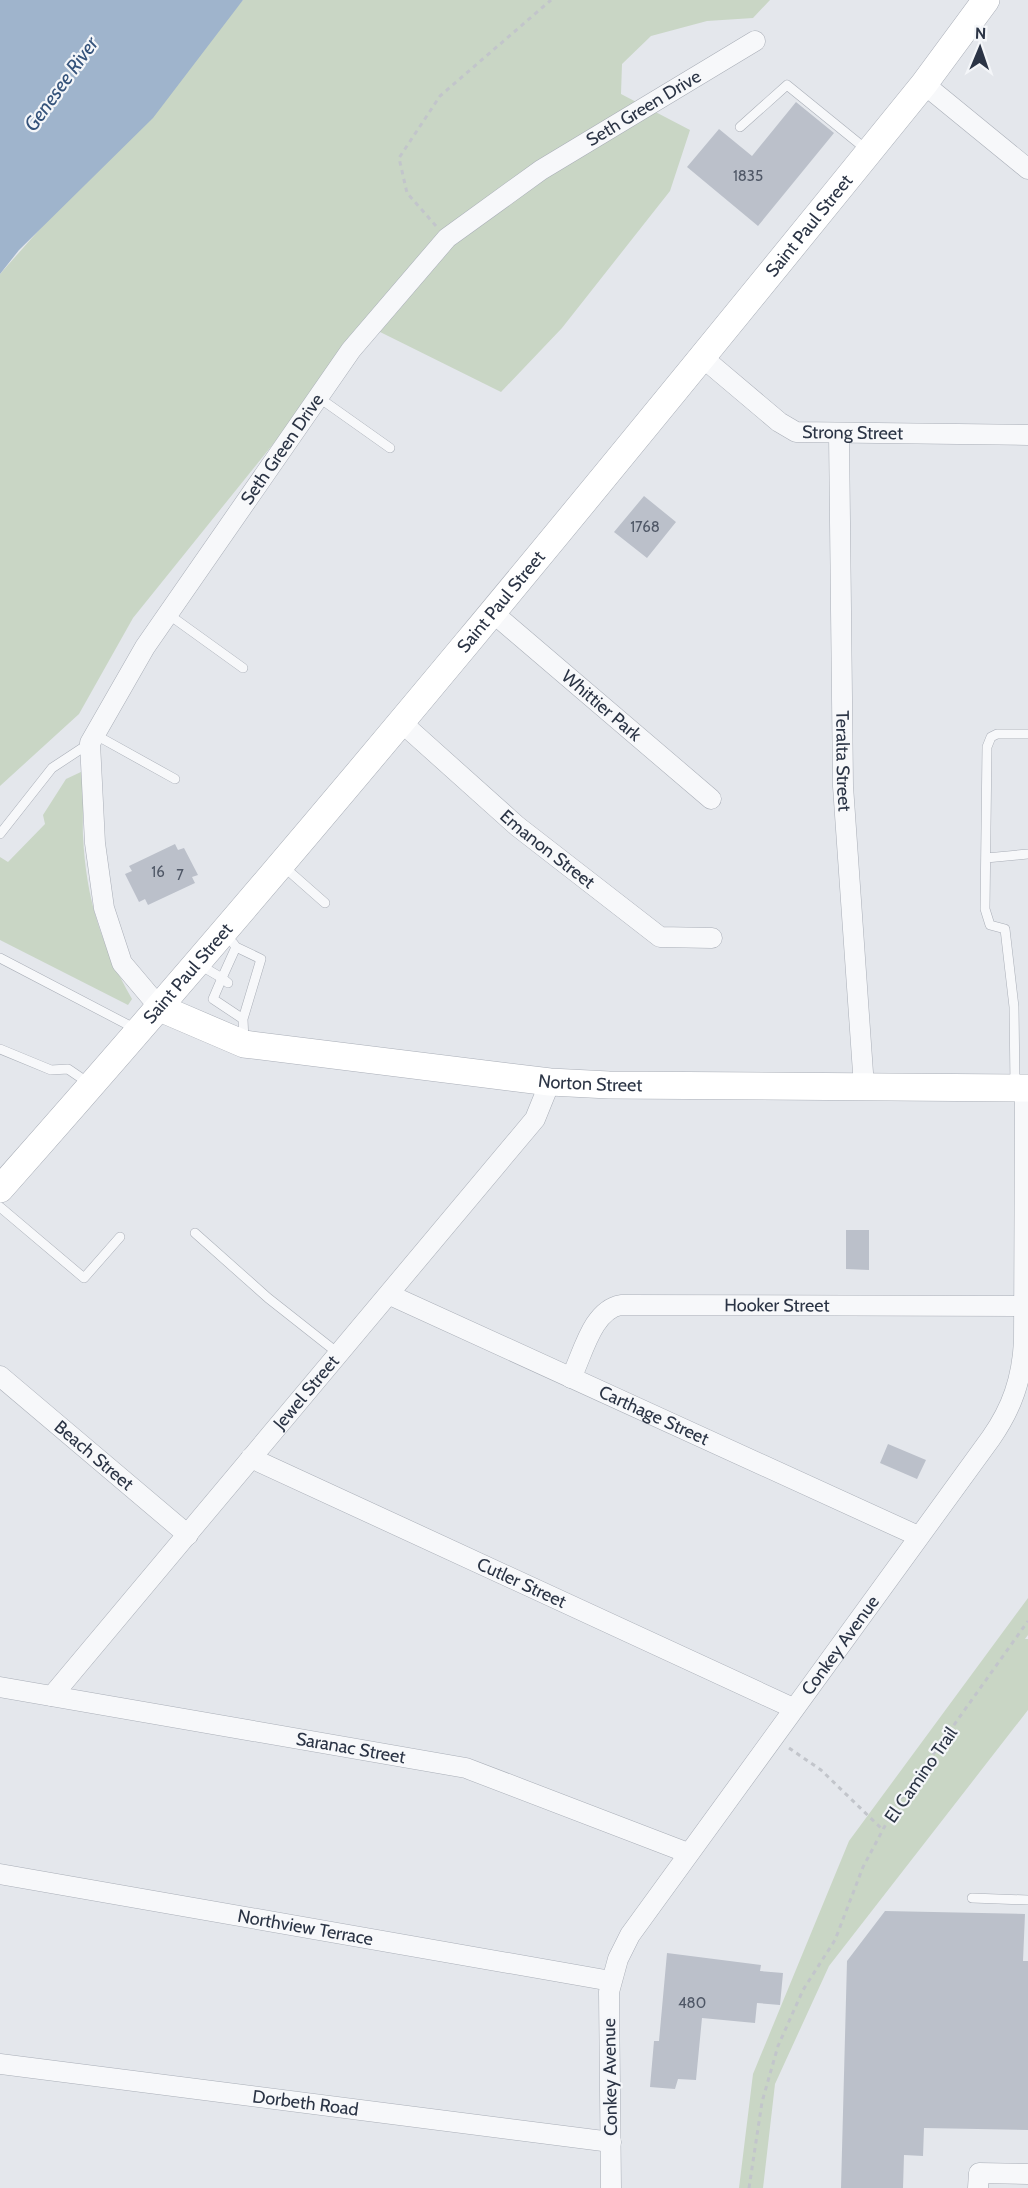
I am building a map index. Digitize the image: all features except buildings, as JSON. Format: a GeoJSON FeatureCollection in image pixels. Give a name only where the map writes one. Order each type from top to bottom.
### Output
{"type":"FeatureCollection","features":[{"type":"Feature","properties":{"kind":"main road","name":"Saint Paul Street"},"geometry":{"type":"LineString","coordinates":[[0,1189],[197,964],[232,948],[281,864],[702,357],[924,84],[986,0]]}},
{"type":"Feature","properties":{"kind":"main road","name":"Norton Street"},"geometry":{"type":"LineString","coordinates":[[160,1008],[244,1031],[550,1082],[609,1085],[1023,1088]]}},
{"type":"Feature","properties":{"kind":"street","name":"Seth Green Drive"},"geometry":{"type":"LineString","coordinates":[[92,738],[145,648],[351,350],[447,238],[541,170],[756,41]]}},
{"type":"Feature","properties":{"kind":"street"},"geometry":{"type":"LineString","coordinates":[[924,84],[1028,169]]}},
{"type":"Feature","properties":{"kind":"street","name":"Strong Street"},"geometry":{"type":"LineString","coordinates":[[702,357],[788,428],[804,434],[1028,435]]}},
{"type":"Feature","properties":{"kind":"street","name":"Teralta Street"},"geometry":{"type":"LineString","coordinates":[[839,434],[843,786],[864,1087]]}},
{"type":"Feature","properties":{"kind":"street","name":"Whittier Park"},"geometry":{"type":"LineString","coordinates":[[492,612],[711,799]]}},
{"type":"Feature","properties":{"kind":"street","name":"Emanon Street"},"geometry":{"type":"LineString","coordinates":[[401,722],[517,826],[660,937],[712,938]]}},
{"type":"Feature","properties":{"kind":"street"},"geometry":{"type":"LineString","coordinates":[[92,738],[95,843],[104,908],[123,963],[160,1008]]}},
{"type":"Feature","properties":{"kind":"street","name":"Jewel Street"},"geometry":{"type":"LineString","coordinates":[[52,1696],[535,1119],[550,1082]]}},
{"type":"Feature","properties":{"kind":"street","name":"Conkey Avenue"},"geometry":{"type":"LineString","coordinates":[[611,2188],[609,2003],[611,1981],[630,1935],[991,1438],[1013,1402],[1023,1359],[1023,1088]]}},
{"type":"Feature","properties":{"kind":"street","name":"Carthage Street"},"geometry":{"type":"LineString","coordinates":[[390,1295],[918,1536]]}},
{"type":"Feature","properties":{"kind":"street","name":"Hooker Street"},"geometry":{"type":"LineString","coordinates":[[571,1378],[598,1320],[608,1309],[621,1305],[1024,1306]]}},
{"type":"Feature","properties":{"kind":"street","name":"Beach Street"},"geometry":{"type":"LineString","coordinates":[[0,1376],[188,1536]]}},
{"type":"Feature","properties":{"kind":"street","name":"Cutler Street"},"geometry":{"type":"LineString","coordinates":[[251,1458],[793,1708]]}},
{"type":"Feature","properties":{"kind":"street","name":"Saranac Street"},"geometry":{"type":"LineString","coordinates":[[0,1687],[466,1768],[688,1853]]}},
{"type":"Feature","properties":{"kind":"street","name":"Northview Terrace"},"geometry":{"type":"LineString","coordinates":[[0,1874],[611,1981]]}},
{"type":"Feature","properties":{"kind":"street","name":"Dorbeth Road"},"geometry":{"type":"LineString","coordinates":[[0,2064],[611,2142]]}},
{"type":"Feature","properties":{"kind":"street"},"geometry":{"type":"LineString","coordinates":[[978,2188],[978,2173],[1028,2174]]}},
{"type":"Feature","properties":{"kind":"lane"},"geometry":{"type":"LineString","coordinates":[[740,127],[787,84],[869,152]]}},
{"type":"Feature","properties":{"kind":"lane"},"geometry":{"type":"LineString","coordinates":[[318,397],[390,448]]}},
{"type":"Feature","properties":{"kind":"lane"},"geometry":{"type":"LineString","coordinates":[[168,614],[243,668]]}},
{"type":"Feature","properties":{"kind":"lane"},"geometry":{"type":"LineString","coordinates":[[1023,1088],[1005,929],[990,926],[985,909],[987,747],[991,738],[997,734],[1028,734]]}},
{"type":"Feature","properties":{"kind":"lane"},"geometry":{"type":"LineString","coordinates":[[0,834],[52,768],[92,738],[175,779]]}},
{"type":"Feature","properties":{"kind":"lane"},"geometry":{"type":"LineString","coordinates":[[986,858],[1028,854]]}},
{"type":"Feature","properties":{"kind":"lane"},"geometry":{"type":"LineString","coordinates":[[281,864],[325,903]]}},
{"type":"Feature","properties":{"kind":"lane"},"geometry":{"type":"LineString","coordinates":[[232,948],[261,959],[246,998],[244,1031],[213,999],[230,968],[232,948]]}},
{"type":"Feature","properties":{"kind":"lane"},"geometry":{"type":"LineString","coordinates":[[0,958],[139,1031]]}},
{"type":"Feature","properties":{"kind":"lane"},"geometry":{"type":"LineString","coordinates":[[197,964],[225,980]]}},
{"type":"Feature","properties":{"kind":"lane"},"geometry":{"type":"LineString","coordinates":[[0,1049],[51,1070],[68,1069],[92,1086]]}},
{"type":"Feature","properties":{"kind":"lane"},"geometry":{"type":"LineString","coordinates":[[0,1207],[84,1278],[120,1237]]}},
{"type":"Feature","properties":{"kind":"lane"},"geometry":{"type":"LineString","coordinates":[[195,1233],[268,1298],[339,1354]]}},
{"type":"Feature","properties":{"kind":"lane"},"geometry":{"type":"LineString","coordinates":[[972,1898],[1028,1900]]}},
{"type":"Feature","properties":{"kind":"path"},"geometry":{"type":"LineString","coordinates":[[447,238],[407,193],[399,158],[440,96],[551,0]]}},
{"type":"Feature","properties":{"kind":"path","name":"El Camino Trail"},"geometry":{"type":"LineString","coordinates":[[749,2188],[762,2102],[778,2046],[803,1990],[835,1940],[856,1883],[882,1829],[1028,1621]]}},
{"type":"Feature","properties":{"kind":"path"},"geometry":{"type":"LineString","coordinates":[[771,1738],[821,1770],[882,1829]]}},
{"type":"Feature","properties":{"kind":"green space"},"geometry":{"type":"Polygon","coordinates":[[[243,0],[770,0],[753,18],[707,21],[651,36],[622,64],[621,94],[690,130],[670,191],[562,328],[501,392],[368,326],[133,618],[79,714],[0,786],[0,274],[243,0]]]}},
{"type":"Feature","properties":{"kind":"green space"},"geometry":{"type":"Polygon","coordinates":[[[83,771],[83,836],[92,901],[104,940],[132,999],[128,1005],[0,940],[0,857],[8,862],[45,824],[43,815],[66,779],[83,771]]]}},
{"type":"Feature","properties":{"kind":"green space"},"geometry":{"type":"Polygon","coordinates":[[[1028,1598],[1028,1635],[1025,1639],[1028,1639],[1028,1710],[829,1966],[775,2084],[763,2188],[739,2188],[753,2074],[849,1841],[1028,1598]]]}},
{"type":"Feature","properties":{"kind":"water","name":"Genesee River"},"geometry":{"type":"Polygon","coordinates":[[[0,0],[243,0],[153,118],[19,250],[0,274],[0,0]]]}}]}
